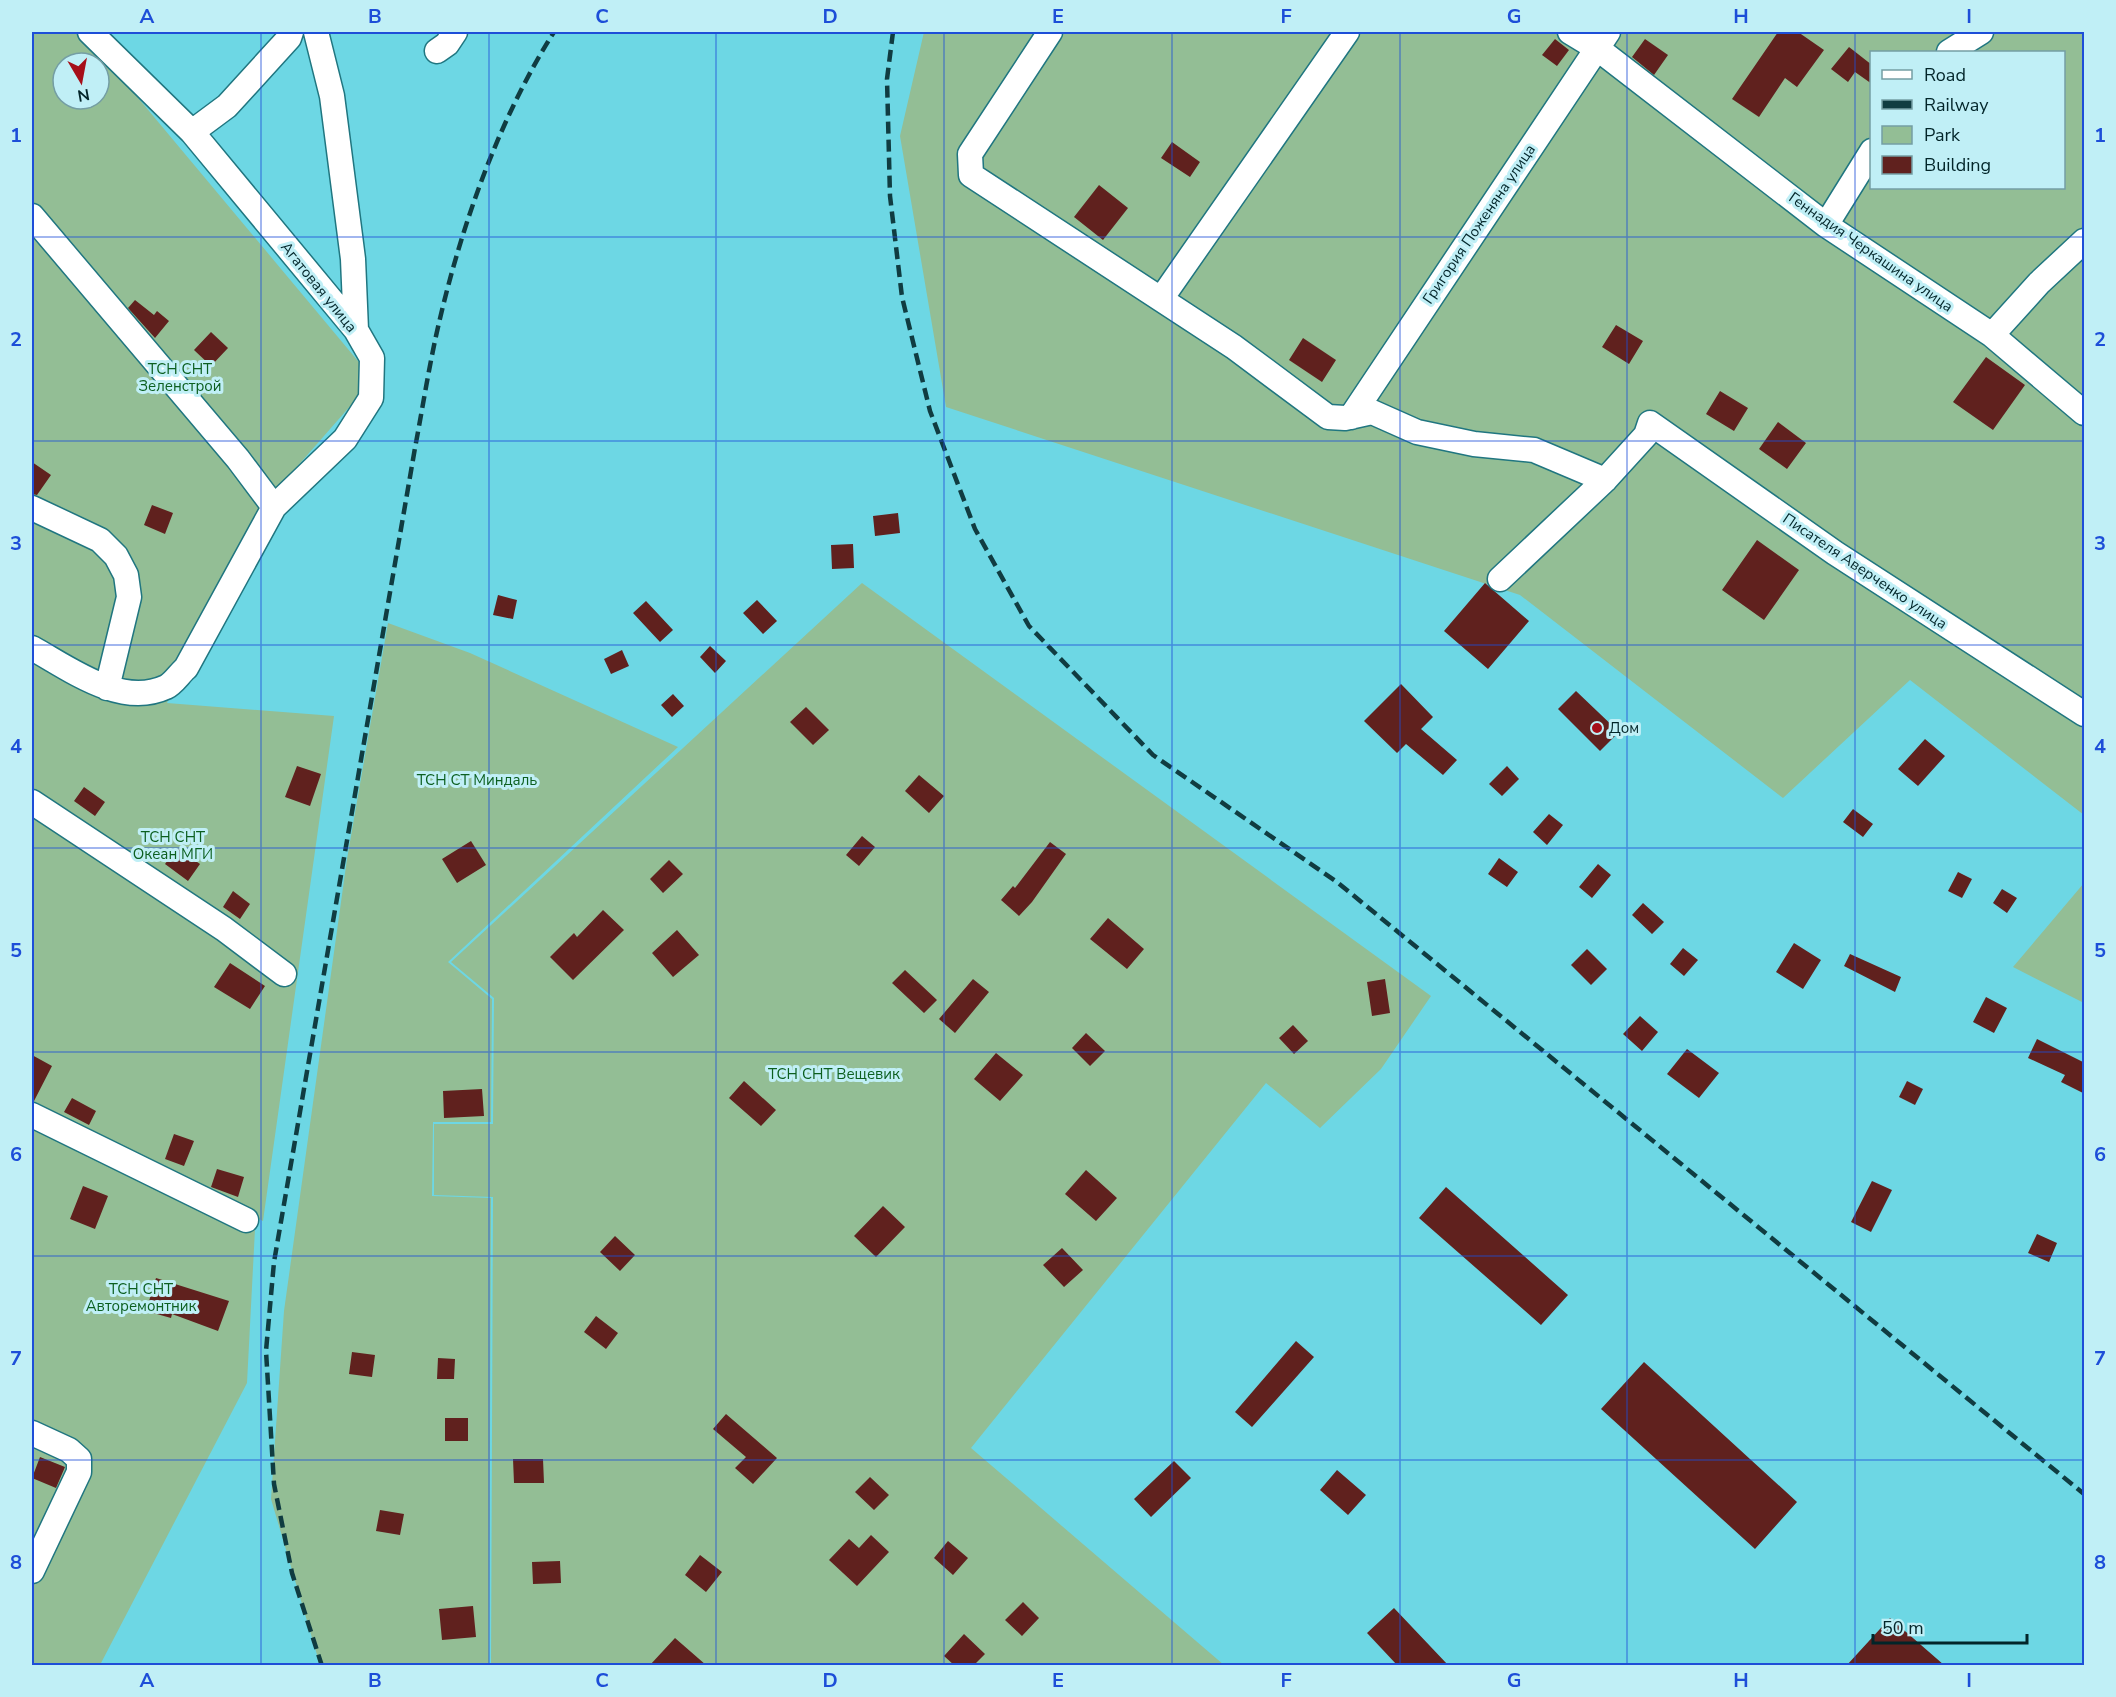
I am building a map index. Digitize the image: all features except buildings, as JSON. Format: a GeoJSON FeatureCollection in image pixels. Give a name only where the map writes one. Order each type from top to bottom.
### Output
{"type":"FeatureCollection","features":[{"type":"Feature","properties":{"kind":"street","name":"Агатовая улица"},"geometry":{"type":"LineString","coordinates":[[32,648],[107,688],[125,693],[167,687],[186,668],[274,507],[345,439],[371,398],[372,358],[356,330],[192,132],[90,32]]}},
{"type":"Feature","properties":{"kind":"street"},"geometry":{"type":"LineString","coordinates":[[192,132],[227,106],[289,38],[291,32]]}},
{"type":"Feature","properties":{"kind":"street"},"geometry":{"type":"LineString","coordinates":[[316,32],[332,96],[353,259],[356,330]]}},
{"type":"Feature","properties":{"kind":"street"},"geometry":{"type":"LineString","coordinates":[[437,51],[447,44],[455,32]]}},
{"type":"Feature","properties":{"kind":"street"},"geometry":{"type":"LineString","coordinates":[[1050,32],[970,154],[971,175],[1234,347],[1328,417],[1351,417],[1372,412],[1417,432],[1474,444],[1534,450],[1605,480],[1500,579]]}},
{"type":"Feature","properties":{"kind":"street"},"geometry":{"type":"LineString","coordinates":[[1161,299],[1347,32]]}},
{"type":"Feature","properties":{"kind":"street","name":"Геннадия Черкашина улица"},"geometry":{"type":"LineString","coordinates":[[1570,32],[1603,40],[1826,225],[1992,336],[2085,413]]}},
{"type":"Feature","properties":{"kind":"street"},"geometry":{"type":"LineString","coordinates":[[1951,51],[1981,32]]}},
{"type":"Feature","properties":{"kind":"street","name":"Григория Поженяна улица"},"geometry":{"type":"LineString","coordinates":[[1351,417],[1603,40]]}},
{"type":"Feature","properties":{"kind":"street"},"geometry":{"type":"LineString","coordinates":[[1826,225],[1870,154]]}},
{"type":"Feature","properties":{"kind":"street"},"geometry":{"type":"LineString","coordinates":[[32,216],[238,459],[274,507]]}},
{"type":"Feature","properties":{"kind":"street"},"geometry":{"type":"LineString","coordinates":[[1992,336],[2039,284],[2085,241]]}},
{"type":"Feature","properties":{"kind":"street","name":"Писателя Аверченко улица"},"geometry":{"type":"LineString","coordinates":[[1605,480],[1646,435],[1650,423],[1835,553],[2085,714]]}},
{"type":"Feature","properties":{"kind":"street"},"geometry":{"type":"LineString","coordinates":[[32,508],[100,540],[116,556],[126,575],[129,597],[107,688]]}},
{"type":"Feature","properties":{"kind":"street"},"geometry":{"type":"LineString","coordinates":[[32,802],[224,929],[284,974]]}},
{"type":"Feature","properties":{"kind":"street"},"geometry":{"type":"LineString","coordinates":[[32,1116],[246,1220]]}},
{"type":"Feature","properties":{"kind":"street"},"geometry":{"type":"LineString","coordinates":[[32,1433],[69,1450],[78,1459],[79,1472],[32,1571]]}},
{"type":"Feature","properties":{"kind":"green space"},"geometry":{"type":"Polygon","coordinates":[[[32,32],[83,32],[99,51],[51,51],[51,111],[111,111],[111,66],[363,367],[359,396],[274,493],[211,606],[167,703],[334,716],[263,1221],[32,1108],[32,32]]]}},
{"type":"Feature","properties":{"kind":"green space"},"geometry":{"type":"Polygon","coordinates":[[[924,32],[2084,32],[2084,815],[1910,680],[1783,798],[1520,595],[946,407],[900,136],[924,32]]]}},
{"type":"Feature","properties":{"kind":"green space","name":"ТСН СНТ Вещевик"},"geometry":{"type":"Polygon","coordinates":[[[862,583],[1431,996],[1381,1069],[1320,1128],[1266,1083],[971,1448],[1224,1665],[491,1665],[493,1197],[434,1195],[434,1124],[493,1124],[494,998],[451,962],[862,583]]]}},
{"type":"Feature","properties":{"kind":"green space","name":"ТСН СТ Миндаль"},"geometry":{"type":"Polygon","coordinates":[[[388,623],[470,653],[678,747],[448,962],[492,999],[491,1122],[433,1122],[432,1196],[491,1198],[489,1665],[320,1665],[271,1499],[284,1311],[347,859],[388,623]]]}},
{"type":"Feature","properties":{"kind":"green space"},"geometry":{"type":"Polygon","coordinates":[[[2084,883],[2084,1003],[2013,967],[2084,883]]]}},
{"type":"Feature","properties":{"kind":"green space","name":"ТСН СНТ Авторемонтник"},"geometry":{"type":"Polygon","coordinates":[[[32,1122],[255,1229],[247,1383],[100,1665],[32,1665],[32,1122]]]}},
{"type":"Feature","properties":{"kind":"railway"},"geometry":{"type":"LineString","coordinates":[[322,1666],[292,1573],[274,1484],[266,1351],[274,1262],[436,336],[456,257],[482,179],[515,103],[554,32]]}},
{"type":"Feature","properties":{"kind":"railway"},"geometry":{"type":"LineString","coordinates":[[893,32],[887,79],[890,196],[902,297],[930,411],[975,529],[1029,626],[1153,755],[1337,882],[2084,1494]]}},
{"type":"Feature","properties":{"kind":"place","name":"Дом"},"geometry":{"type":"Point","coordinates":[1597,728]}},
{"type":"Feature","properties":{"kind":"park label","name":"ТСН СНТ Зеленстрой"},"geometry":{"type":"Point","coordinates":[180,378]}},
{"type":"Feature","properties":{"kind":"park label","name":"ТСН СНТ Океан МГИ"},"geometry":{"type":"Point","coordinates":[173,846]}}]}
